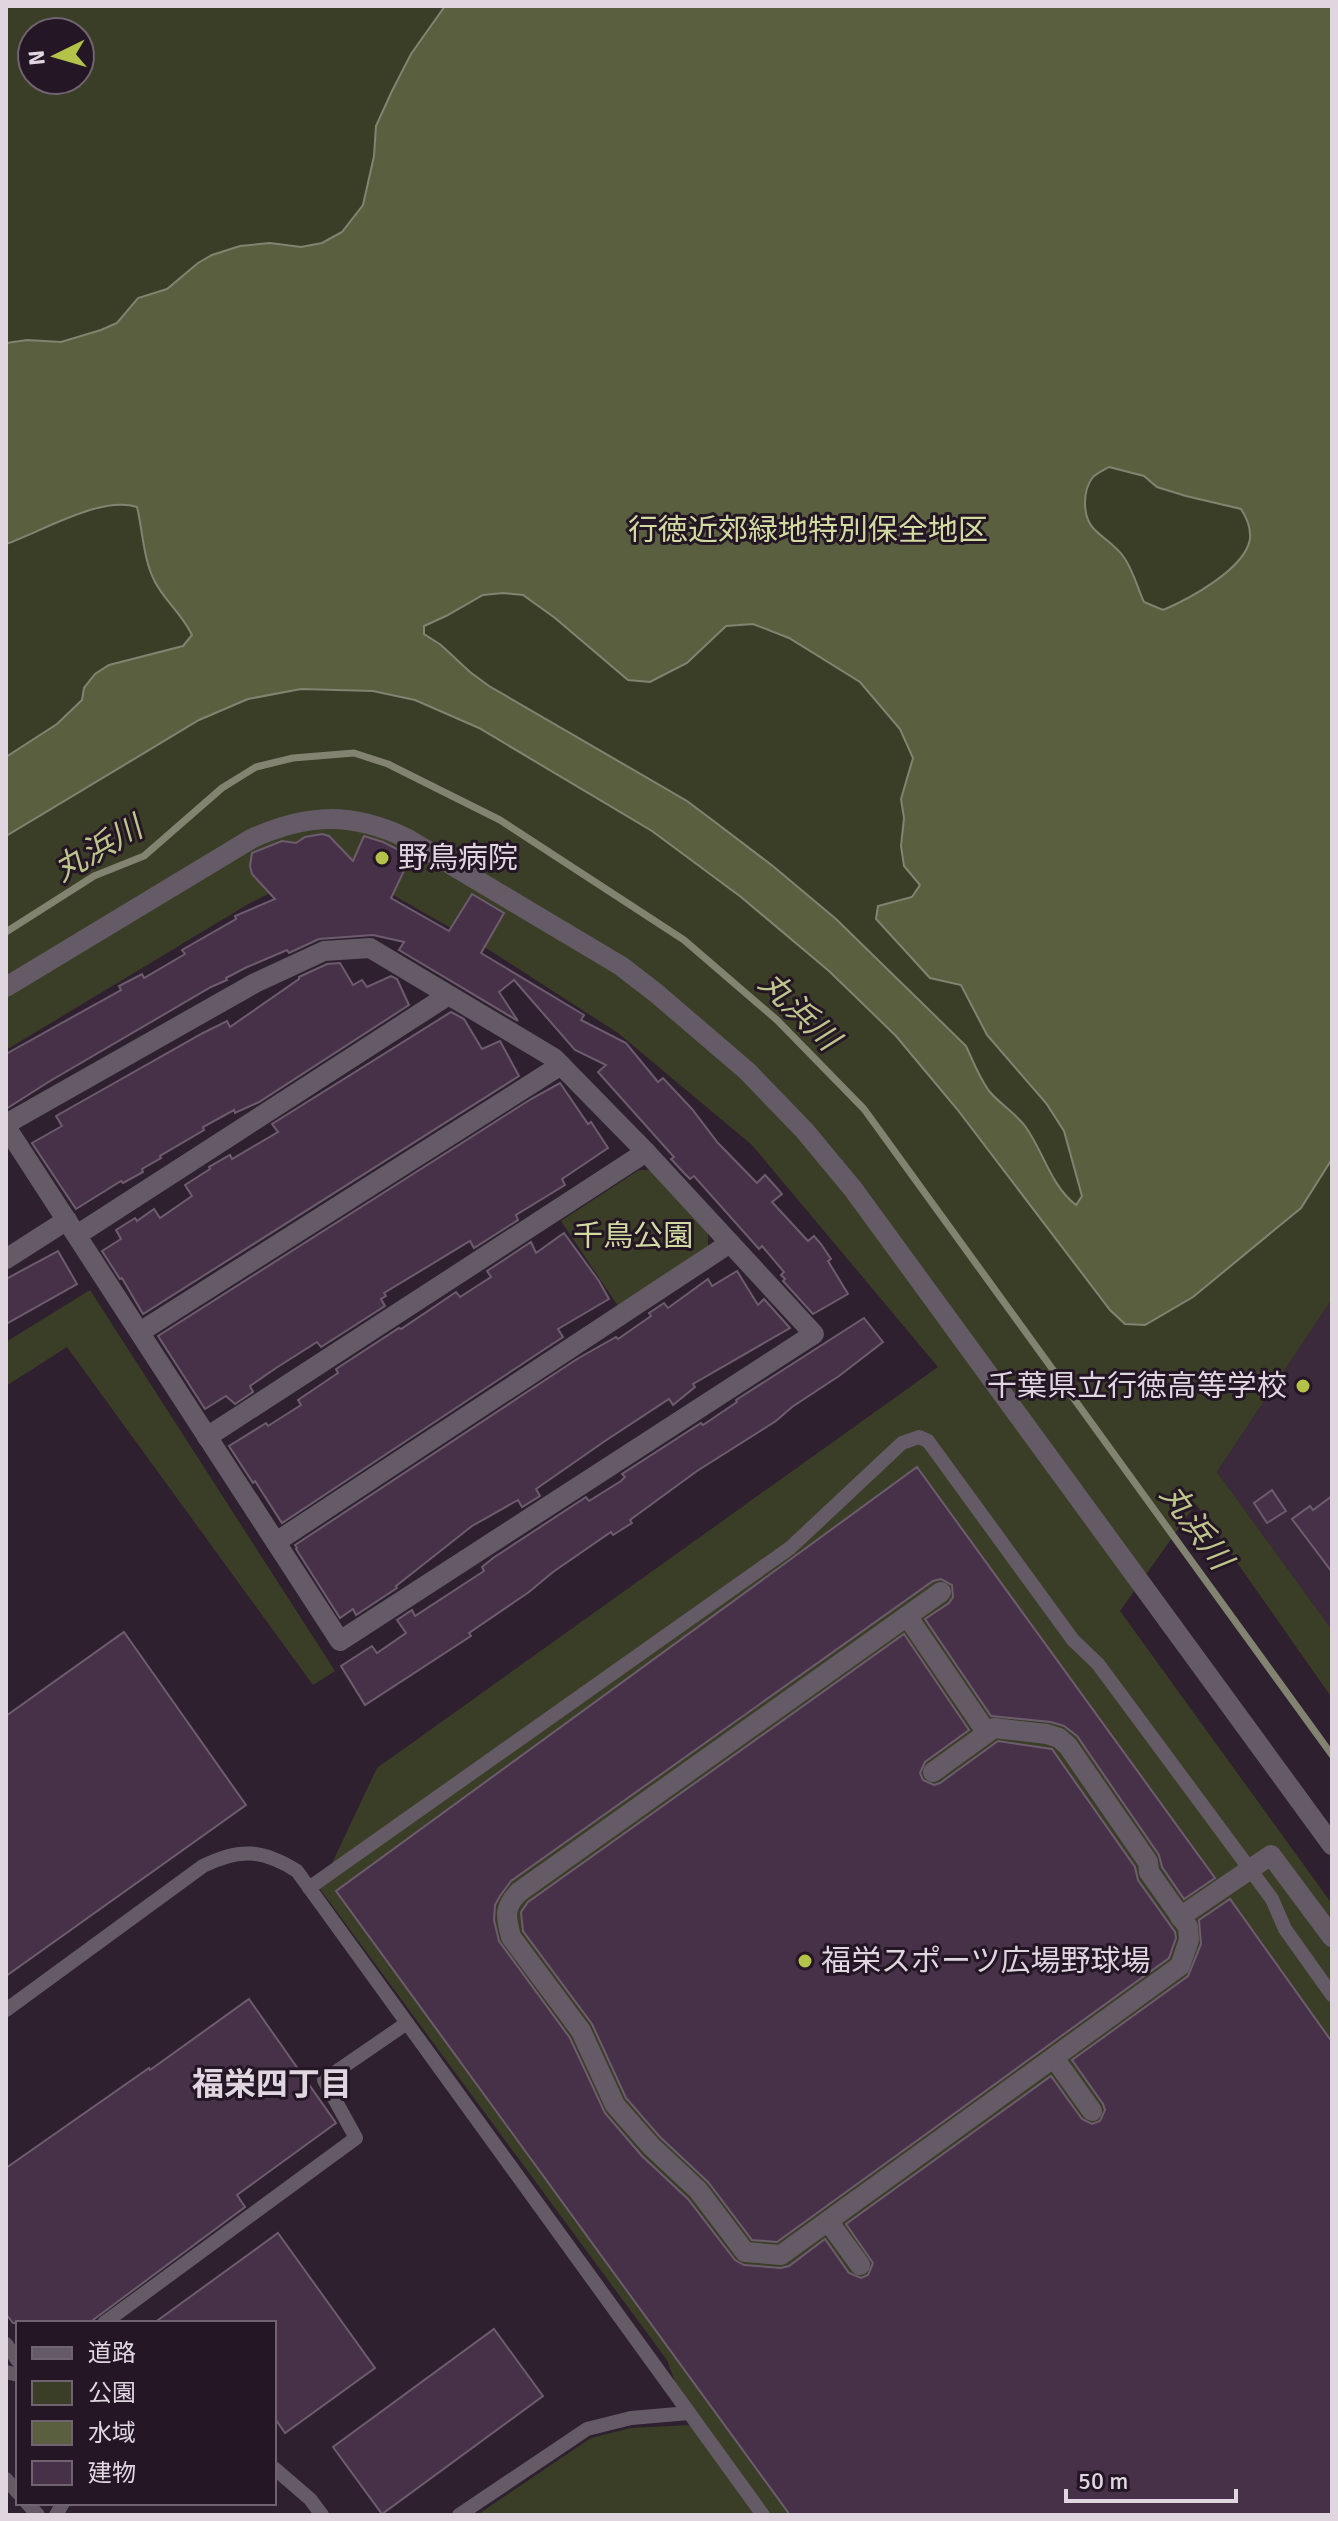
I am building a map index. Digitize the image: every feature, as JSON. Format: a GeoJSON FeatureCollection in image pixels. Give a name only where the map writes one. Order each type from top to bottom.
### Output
{"type":"FeatureCollection","features":[{"type":"Feature","properties":{"kind":"street"},"geometry":{"type":"LineString","coordinates":[[6,987],[251,839],[290,823],[326,818],[363,822],[408,839],[621,966],[747,1071],[804,1130],[853,1189],[1332,1845]]}},
{"type":"Feature","properties":{"kind":"street"},"geometry":{"type":"LineString","coordinates":[[370,948],[447,996],[554,1058],[646,1152],[814,1334],[340,1641],[6,1126],[255,983],[324,951],[370,948]]}},
{"type":"Feature","properties":{"kind":"street"},"geometry":{"type":"LineString","coordinates":[[6,1259],[72,1228],[447,996]]}},
{"type":"Feature","properties":{"kind":"street"},"geometry":{"type":"LineString","coordinates":[[140,1332],[561,1065]]}},
{"type":"Feature","properties":{"kind":"street"},"geometry":{"type":"LineString","coordinates":[[207,1437],[646,1152]]}},
{"type":"Feature","properties":{"kind":"street"},"geometry":{"type":"LineString","coordinates":[[276,1542],[730,1243]]}},
{"type":"Feature","properties":{"kind":"street"},"geometry":{"type":"LineString","coordinates":[[933,1772],[994,1728],[1059,1738],[1068,1746],[1148,1862],[1149,1872],[1188,1927],[1189,1940],[1180,1966],[781,2255],[745,2252],[698,2190],[642,2137],[615,2105],[581,2031],[511,1937],[507,1919],[508,1903],[519,1892],[941,1592]]}},
{"type":"Feature","properties":{"kind":"street"},"geometry":{"type":"LineString","coordinates":[[907,1616],[987,1733]]}},
{"type":"Feature","properties":{"kind":"street"},"geometry":{"type":"LineString","coordinates":[[1180,1917],[1271,1855],[1332,1937]]}},
{"type":"Feature","properties":{"kind":"street"},"geometry":{"type":"LineString","coordinates":[[1054,2058],[1092,2111]]}},
{"type":"Feature","properties":{"kind":"street"},"geometry":{"type":"LineString","coordinates":[[828,2221],[860,2265]]}},
{"type":"Feature","properties":{"kind":"lane"},"geometry":{"type":"LineString","coordinates":[[309,1888],[790,1548],[902,1443],[919,1437],[928,1441],[1073,1640],[1098,1664],[1250,1868],[1272,1899],[1285,1929],[1332,1995]]}},
{"type":"Feature","properties":{"kind":"lane"},"geometry":{"type":"LineString","coordinates":[[6,2010],[203,1866],[222,1856],[250,1852],[277,1858],[297,1871],[763,2515]]}},
{"type":"Feature","properties":{"kind":"lane"},"geometry":{"type":"LineString","coordinates":[[107,2321],[356,2138],[324,2080],[407,2023]]}},
{"type":"Feature","properties":{"kind":"lane"},"geometry":{"type":"LineString","coordinates":[[459,2515],[587,2429],[631,2418],[689,2413]]}},
{"type":"Feature","properties":{"kind":"lane"},"geometry":{"type":"LineString","coordinates":[[276,2470],[310,2499],[322,2515]]}},
{"type":"Feature","properties":{"kind":"shaded area","name":"千葉県立行徳高等学校"},"geometry":{"type":"Polygon","coordinates":[[[1332,1299],[1332,1630],[1217,1472],[1332,1299]]]}},
{"type":"Feature","properties":{"kind":"green space","name":"行徳近郊緑地特別保全地区"},"geometry":{"type":"Polygon","coordinates":[[[6,6],[1332,6],[1332,1299],[1217,1472],[1332,1630],[1332,1698],[1196,1504],[1120,1611],[1332,1904],[1332,2515],[477,2515],[591,2438],[631,2428],[691,2425],[667,2360],[320,1889],[377,1768],[938,1367],[752,1145],[618,1033],[491,951],[381,888],[307,875],[250,903],[6,1050],[6,6]]]}},
{"type":"Feature","properties":{"kind":"green space","name":"千鳥公園"},"geometry":{"type":"Polygon","coordinates":[[[639,1170],[651,1170],[708,1232],[708,1249],[620,1309],[561,1221],[639,1170]]]}},
{"type":"Feature","properties":{"kind":"green space"},"geometry":{"type":"Polygon","coordinates":[[[90,1290],[335,1671],[313,1685],[67,1347],[6,1386],[6,1342],[90,1290]]]}},
{"type":"Feature","properties":{"kind":"water","name":"行徳近郊緑地特別保全地区"},"geometry":{"type":"Polygon","coordinates":[[[445,6],[1332,6],[1332,1159],[1301,1208],[1193,1297],[1145,1325],[1125,1324],[1110,1310],[957,1109],[896,1036],[829,971],[741,897],[652,831],[479,728],[415,700],[373,691],[301,689],[248,699],[199,720],[6,836],[6,757],[57,724],[82,700],[84,688],[95,674],[109,665],[183,646],[192,635],[151,573],[137,507],[106,506],[89,510],[6,544],[6,343],[27,340],[61,342],[101,330],[117,323],[138,298],[167,289],[212,255],[240,246],[270,243],[301,247],[322,243],[342,232],[363,205],[374,156],[376,126],[411,54],[445,6]],[[1109,467],[1089,483],[1085,497],[1086,512],[1091,525],[1126,561],[1144,602],[1163,610],[1174,605],[1214,582],[1246,550],[1250,531],[1241,509],[1157,487],[1144,476],[1109,467]],[[483,595],[424,626],[424,634],[489,686],[687,801],[836,919],[966,1046],[989,1091],[1025,1126],[1053,1178],[1076,1205],[1082,1196],[1064,1131],[1046,1103],[987,1035],[961,985],[930,978],[876,919],[878,906],[912,897],[920,885],[904,866],[901,846],[904,818],[901,799],[913,758],[900,729],[860,682],[789,638],[753,624],[726,626],[687,663],[650,682],[628,680],[523,595],[483,595]]]}},
{"type":"Feature","properties":{"kind":"building"},"geometry":{"type":"Polygon","coordinates":[[[329,836],[353,861],[364,836],[411,856],[391,898],[449,931],[472,894],[504,913],[481,953],[584,1015],[581,1020],[626,1043],[658,1082],[663,1078],[757,1183],[765,1175],[776,1187],[782,1194],[772,1202],[808,1241],[814,1236],[821,1244],[848,1294],[813,1314],[783,1281],[785,1279],[781,1275],[784,1272],[762,1246],[759,1249],[694,1176],[690,1179],[684,1173],[671,1159],[674,1157],[598,1072],[606,1065],[575,1050],[514,980],[499,992],[518,1021],[399,950],[404,942],[373,935],[319,939],[245,968],[6,1109],[6,1054],[121,990],[119,986],[142,974],[144,978],[185,954],[182,950],[236,919],[235,916],[275,899],[252,874],[252,853],[282,841],[296,843],[305,837],[329,836]]]}},
{"type":"Feature","properties":{"kind":"building"},"geometry":{"type":"Polygon","coordinates":[[[340,963],[353,985],[362,980],[367,987],[391,976],[397,979],[409,1005],[259,1102],[235,1113],[234,1110],[203,1127],[204,1130],[142,1169],[143,1172],[123,1183],[121,1181],[76,1209],[32,1143],[62,1126],[56,1116],[203,1033],[227,1021],[230,1027],[299,977],[327,964],[340,963]]]}},
{"type":"Feature","properties":{"kind":"building"},"geometry":{"type":"Polygon","coordinates":[[[451,1012],[464,1019],[482,1049],[500,1041],[519,1076],[143,1314],[102,1251],[121,1239],[116,1230],[154,1209],[160,1218],[192,1196],[185,1185],[209,1167],[230,1155],[232,1159],[278,1132],[272,1124],[451,1012]]]}},
{"type":"Feature","properties":{"kind":"building"},"geometry":{"type":"Polygon","coordinates":[[[560,1083],[608,1148],[562,1179],[565,1185],[516,1215],[518,1220],[474,1248],[470,1241],[384,1293],[386,1296],[381,1299],[385,1306],[321,1347],[317,1342],[276,1368],[250,1386],[253,1392],[235,1404],[226,1396],[205,1409],[158,1336],[560,1083]]]}},
{"type":"Feature","properties":{"kind":"building"},"geometry":{"type":"Polygon","coordinates":[[[564,1233],[609,1299],[558,1329],[563,1337],[282,1523],[229,1446],[301,1405],[298,1400],[338,1373],[336,1369],[399,1328],[456,1292],[460,1297],[491,1277],[487,1271],[531,1242],[536,1253],[564,1233]]]}},
{"type":"Feature","properties":{"kind":"building"},"geometry":{"type":"Polygon","coordinates":[[[58,1251],[77,1284],[6,1324],[6,1279],[58,1251]]]}},
{"type":"Feature","properties":{"kind":"building"},"geometry":{"type":"Polygon","coordinates":[[[737,1271],[758,1305],[764,1299],[790,1328],[693,1384],[695,1387],[673,1405],[669,1399],[605,1441],[536,1489],[540,1496],[522,1507],[518,1500],[472,1526],[397,1588],[356,1615],[353,1609],[340,1618],[295,1545],[577,1359],[616,1337],[618,1339],[664,1303],[668,1308],[708,1279],[712,1286],[737,1271]]]}},
{"type":"Feature","properties":{"kind":"building"},"geometry":{"type":"Polygon","coordinates":[[[864,1318],[883,1342],[776,1421],[697,1471],[630,1520],[632,1523],[613,1535],[611,1532],[553,1572],[469,1633],[471,1636],[365,1705],[341,1666],[372,1646],[377,1653],[406,1633],[397,1620],[412,1610],[415,1616],[484,1571],[482,1567],[493,1558],[586,1497],[589,1501],[621,1481],[625,1477],[622,1474],[701,1423],[703,1425],[736,1400],[864,1318]]]}},
{"type":"Feature","properties":{"kind":"building"},"geometry":{"type":"Polygon","coordinates":[[[917,1467],[1215,1878],[1184,1899],[1162,1867],[1159,1855],[1077,1736],[1064,1726],[1051,1722],[991,1716],[925,1619],[953,1597],[952,1585],[941,1579],[933,1581],[511,1881],[495,1905],[494,1920],[499,1941],[570,2038],[605,2113],[642,2156],[688,2199],[735,2260],[744,2265],[781,2268],[789,2266],[825,2239],[849,2273],[861,2278],[868,2275],[873,2263],[846,2224],[1051,2076],[1082,2119],[1092,2124],[1100,2121],[1105,2110],[1103,2104],[1072,2060],[1188,1976],[1201,1944],[1199,1920],[1230,1899],[1332,2042],[1332,2515],[790,2515],[336,1891],[917,1467]]]}},
{"type":"Feature","properties":{"kind":"building"},"geometry":{"type":"Polygon","coordinates":[[[1272,1490],[1286,1511],[1267,1523],[1254,1503],[1272,1490]]]}},
{"type":"Feature","properties":{"kind":"building"},"geometry":{"type":"Polygon","coordinates":[[[1332,1496],[1332,1572],[1292,1519],[1310,1506],[1313,1510],[1332,1496]]]}},
{"type":"Feature","properties":{"kind":"building"},"geometry":{"type":"Polygon","coordinates":[[[124,1632],[246,1805],[6,1976],[6,1716],[124,1632]]]}},
{"type":"Feature","properties":{"kind":"building","name":"福栄スポーツ広場野球場"},"geometry":{"type":"Polygon","coordinates":[[[904,1634],[969,1730],[925,1762],[920,1773],[923,1780],[934,1785],[940,1783],[998,1741],[1052,1749],[1135,1867],[1138,1880],[1175,1932],[1176,1938],[1169,1958],[777,2242],[752,2240],[708,2182],[660,2137],[626,2098],[592,2024],[523,1931],[521,1912],[528,1902],[904,1634]]]}},
{"type":"Feature","properties":{"kind":"building"},"geometry":{"type":"Polygon","coordinates":[[[249,1999],[336,2123],[237,2195],[245,2207],[92,2321],[13,2323],[6,2314],[6,2168],[249,1999]]]}},
{"type":"Feature","properties":{"kind":"building"},"geometry":{"type":"Polygon","coordinates":[[[278,2233],[375,2368],[285,2433],[276,2420],[276,2321],[157,2321],[278,2233]]]}},
{"type":"Feature","properties":{"kind":"building"},"geometry":{"type":"Polygon","coordinates":[[[494,2329],[543,2396],[382,2514],[333,2447],[494,2329]]]}},
{"type":"Feature","properties":{"kind":"waterway","name":"丸浜川"},"geometry":{"type":"LineString","coordinates":[[6,932],[94,876],[144,856],[222,788],[256,767],[293,758],[354,753],[388,764],[500,820],[684,940],[777,1020],[864,1109],[1332,1755]]}},
{"type":"Feature","properties":{"kind":"place","name":"野鳥病院"},"geometry":{"type":"Point","coordinates":[382,858]}},
{"type":"Feature","properties":{"kind":"place","name":"千葉県立行徳高等学校"},"geometry":{"type":"Point","coordinates":[1303,1386]}},
{"type":"Feature","properties":{"kind":"place","name":"福栄スポーツ広場野球場"},"geometry":{"type":"Point","coordinates":[805,1961]}},
{"type":"Feature","properties":{"kind":"district","name":"福栄四丁目"},"geometry":{"type":"Point","coordinates":[272,2084]}}]}
